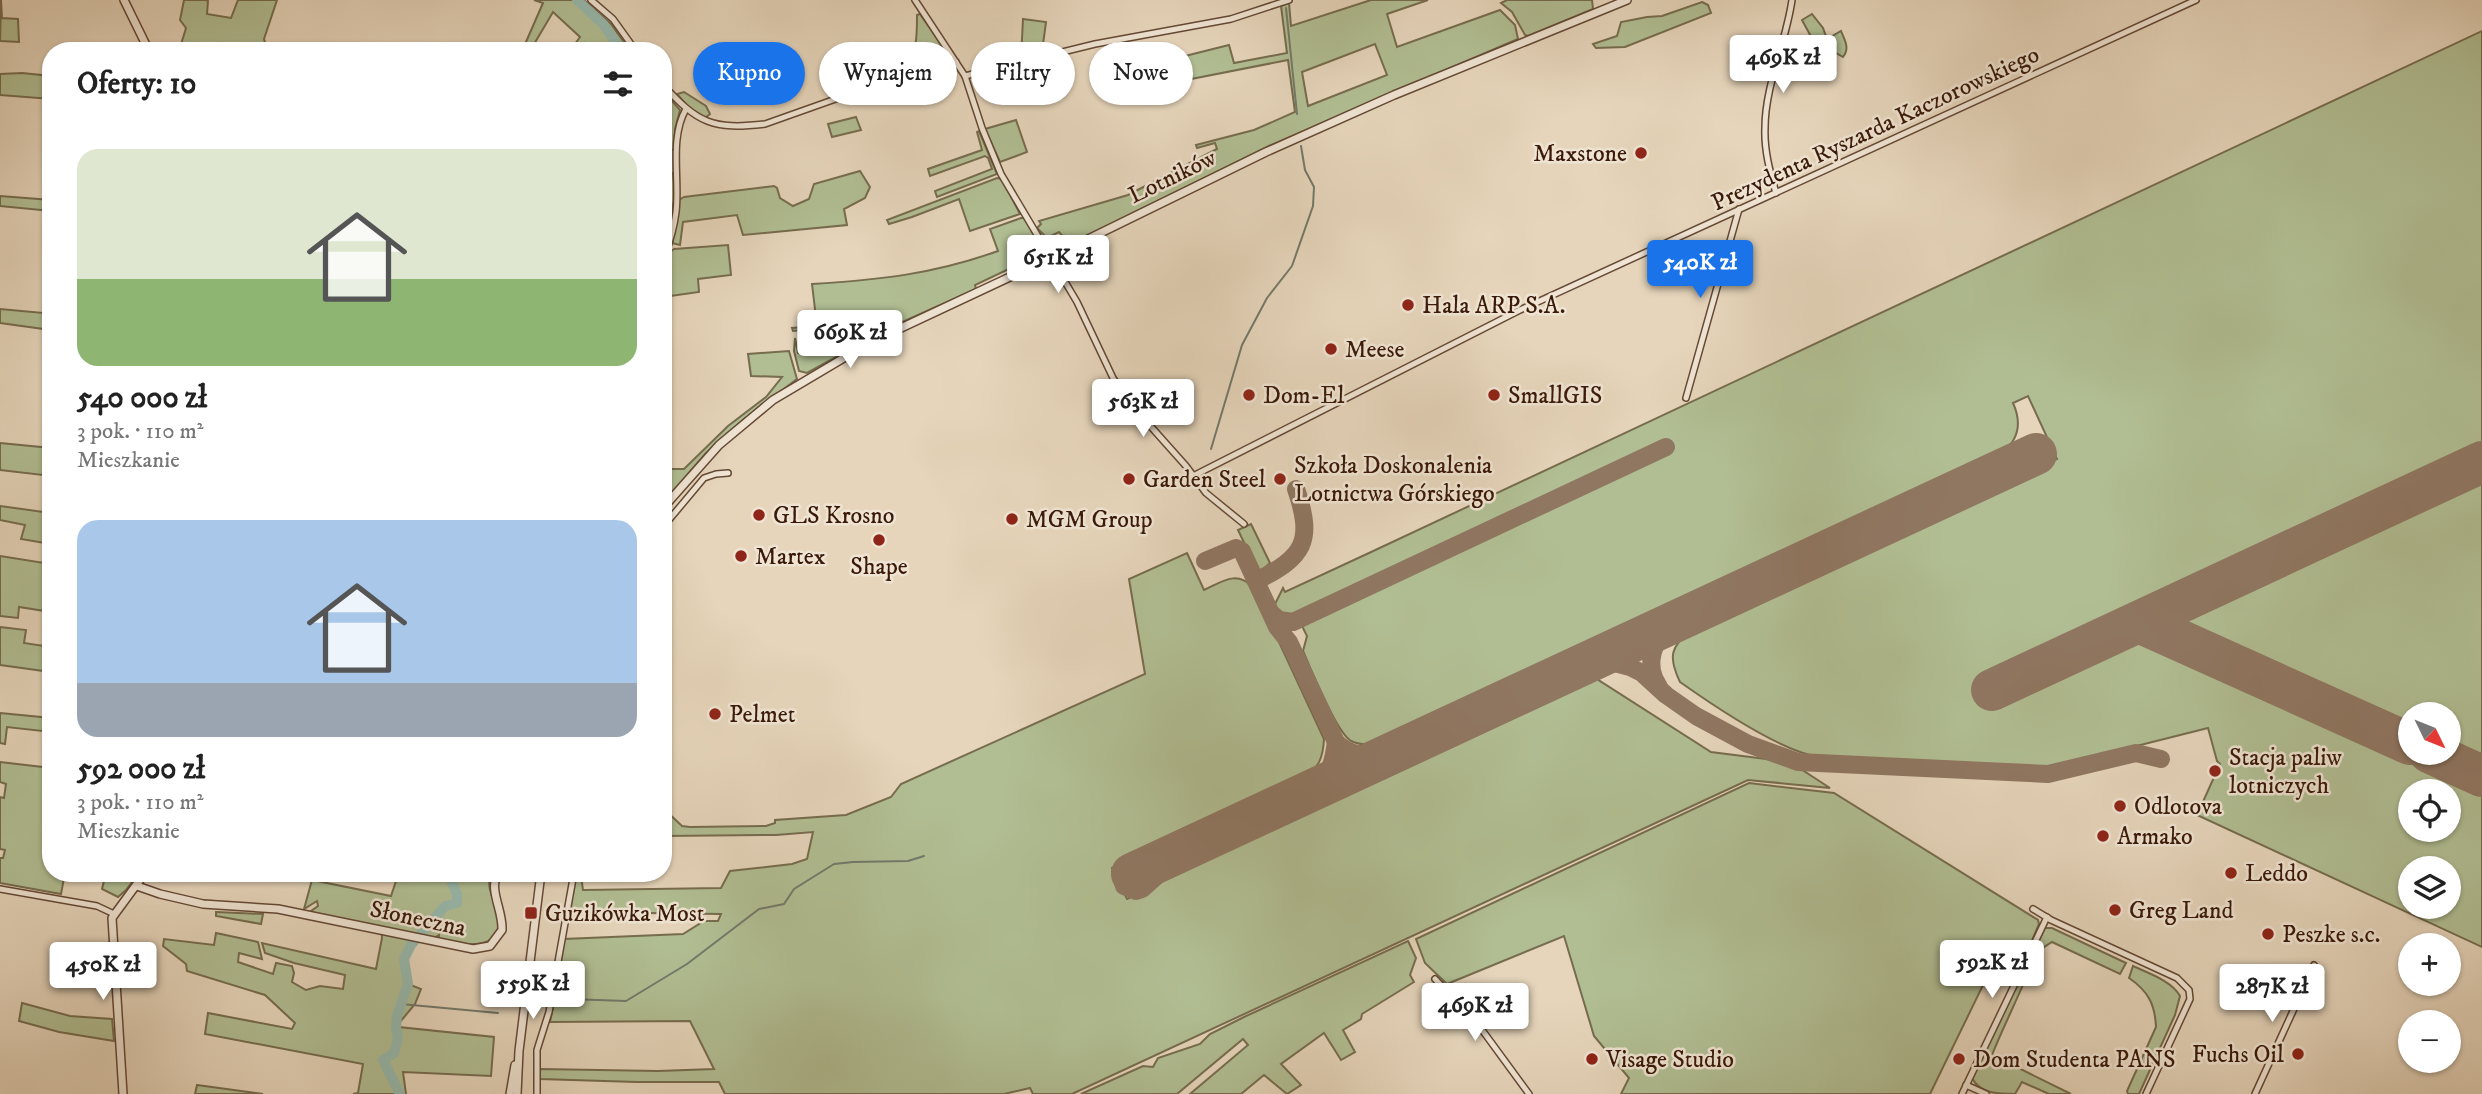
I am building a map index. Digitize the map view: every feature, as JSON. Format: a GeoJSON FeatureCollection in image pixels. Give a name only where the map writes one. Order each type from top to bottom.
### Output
{"type":"FeatureCollection","features":[{"type":"Feature","properties":{"kind":"street"},"geometry":{"type":"LineString","coordinates":[[124,0],[145,42]]}},
{"type":"Feature","properties":{"kind":"street"},"geometry":{"type":"LineString","coordinates":[[591,0],[613,19],[630,42]]}},
{"type":"Feature","properties":{"kind":"street"},"geometry":{"type":"LineString","coordinates":[[915,0],[943,42]]}},
{"type":"Feature","properties":{"kind":"street"},"geometry":{"type":"LineString","coordinates":[[965,76],[1095,44],[1231,19],[1289,0]]}},
{"type":"Feature","properties":{"kind":"street","name":"Lotników"},"geometry":{"type":"LineString","coordinates":[[672,498],[719,445],[773,400],[869,342],[1278,146],[1394,95],[1626,0]]}},
{"type":"Feature","properties":{"kind":"street"},"geometry":{"type":"LineString","coordinates":[[1776,193],[1768,161],[1765,128],[1769,94],[1792,0]]}},
{"type":"Feature","properties":{"kind":"street","name":"Prezydenta Ryszarda Kaczorowskiego"},"geometry":{"type":"LineString","coordinates":[[1193,476],[1520,310],[2196,0]]}},
{"type":"Feature","properties":{"kind":"street"},"geometry":{"type":"LineString","coordinates":[[957,62],[965,76],[1001,174],[1088,323],[1113,378],[1128,401],[1206,493],[1244,524]]}},
{"type":"Feature","properties":{"kind":"street"},"geometry":{"type":"LineString","coordinates":[[672,94],[703,121],[719,125],[765,124],[819,105]]}},
{"type":"Feature","properties":{"kind":"street"},"geometry":{"type":"LineString","coordinates":[[672,227],[676,213],[676,163],[680,125],[686,109]]}},
{"type":"Feature","properties":{"kind":"street"},"geometry":{"type":"LineString","coordinates":[[1686,398],[1739,209]]}},
{"type":"Feature","properties":{"kind":"street"},"geometry":{"type":"LineString","coordinates":[[1027,257],[1065,239]]}},
{"type":"Feature","properties":{"kind":"street"},"geometry":{"type":"LineString","coordinates":[[672,516],[704,478],[728,473]]}},
{"type":"Feature","properties":{"kind":"street"},"geometry":{"type":"LineString","coordinates":[[123,1094],[113,955],[114,914],[139,882]]}},
{"type":"Feature","properties":{"kind":"street","name":"Słoneczna"},"geometry":{"type":"LineString","coordinates":[[136,886],[204,904],[278,909],[473,949],[493,943],[502,930],[502,913],[494,892],[496,882]]}},
{"type":"Feature","properties":{"kind":"street"},"geometry":{"type":"LineString","coordinates":[[517,1094],[519,1051],[540,882]]}},
{"type":"Feature","properties":{"kind":"street"},"geometry":{"type":"LineString","coordinates":[[537,1094],[537,1050],[549,1012],[572,882]]}},
{"type":"Feature","properties":{"kind":"street"},"geometry":{"type":"LineString","coordinates":[[0,889],[97,906],[114,914]]}},
{"type":"Feature","properties":{"kind":"street"},"geometry":{"type":"LineString","coordinates":[[2034,909],[2047,918],[2177,978],[2189,990],[2190,999],[2146,1094]]}},
{"type":"Feature","properties":{"kind":"street"},"geometry":{"type":"LineString","coordinates":[[1962,1094],[2047,918]]}},
{"type":"Feature","properties":{"kind":"street"},"geometry":{"type":"LineString","coordinates":[[2255,1094],[2314,965]]}},
{"type":"Feature","properties":{"kind":"street"},"geometry":{"type":"LineString","coordinates":[[1436,979],[1476,1023],[1529,1094]]}},
{"type":"Feature","properties":{"kind":"street"},"geometry":{"type":"LineString","coordinates":[[510,1094],[519,1051]]}},
{"type":"Feature","properties":{"kind":"street"},"geometry":{"type":"LineString","coordinates":[[1966,1085],[1986,1094]]}},
{"type":"Feature","properties":{"kind":"green space"},"geometry":{"type":"Polygon","coordinates":[[[1,0],[2,18],[18,19],[19,42],[0,41],[1,0]]]}},
{"type":"Feature","properties":{"kind":"green space"},"geometry":{"type":"Polygon","coordinates":[[[184,0],[206,0],[207,14],[231,18],[238,0],[277,0],[265,42],[182,42],[186,28],[180,20],[184,0]]]}},
{"type":"Feature","properties":{"kind":"green space"},"geometry":{"type":"Polygon","coordinates":[[[534,0],[584,0],[611,24],[624,42],[576,42],[580,37],[553,12],[535,42],[526,42],[543,3],[534,0]]]}},
{"type":"Feature","properties":{"kind":"green space"},"geometry":{"type":"Polygon","coordinates":[[[1371,0],[1428,0],[1387,14],[1397,47],[1500,10],[1515,25],[1518,39],[1269,146],[1067,246],[1067,241],[1059,232],[1047,238],[1037,228],[1041,224],[1039,221],[1128,195],[1217,149],[1215,143],[1197,148],[1196,145],[1254,130],[1295,112],[1288,60],[1193,79],[1193,54],[1229,45],[1234,63],[1287,53],[1281,6],[1289,3],[1291,26],[1371,0]],[[1375,44],[1302,72],[1308,106],[1387,75],[1375,44]]]}},
{"type":"Feature","properties":{"kind":"green space"},"geometry":{"type":"Polygon","coordinates":[[[1507,0],[1592,0],[1593,9],[1528,36],[1512,12],[1501,3],[1507,0]]]}},
{"type":"Feature","properties":{"kind":"green space"},"geometry":{"type":"Polygon","coordinates":[[[1702,2],[1708,5],[1711,13],[1625,47],[1596,48],[1593,44],[1617,36],[1621,22],[1662,16],[1702,2]]]}},
{"type":"Feature","properties":{"kind":"green space"},"geometry":{"type":"Polygon","coordinates":[[[920,14],[940,42],[915,42],[917,15],[920,14]]]}},
{"type":"Feature","properties":{"kind":"green space"},"geometry":{"type":"Polygon","coordinates":[[[1812,14],[1823,28],[1827,39],[1841,31],[1846,44],[1845,54],[1843,57],[1834,52],[1808,71],[1784,78],[1781,76],[1791,43],[1802,43],[1789,58],[1794,70],[1812,63],[1810,53],[1819,51],[1802,20],[1812,14]]]}},
{"type":"Feature","properties":{"kind":"green space"},"geometry":{"type":"Polygon","coordinates":[[[1023,19],[1046,22],[1043,42],[1022,42],[1023,19]]]}},
{"type":"Feature","properties":{"kind":"green space"},"geometry":{"type":"Polygon","coordinates":[[[2482,31],[2482,947],[2461,937],[2461,933],[2452,933],[2422,919],[2461,919],[2461,856],[2398,856],[2398,908],[2197,815],[2220,764],[2208,728],[2057,766],[2034,768],[1819,757],[1767,737],[1680,682],[1674,666],[1673,652],[1693,629],[2057,459],[2028,396],[2013,403],[2018,426],[2010,445],[1998,456],[1378,744],[1351,741],[1338,726],[1303,651],[1307,636],[1301,624],[1669,450],[1664,443],[1293,616],[1284,615],[1275,604],[1283,588],[1285,592],[2482,31]]]}},
{"type":"Feature","properties":{"kind":"green space"},"geometry":{"type":"Polygon","coordinates":[[[0,74],[42,75],[42,98],[0,95],[0,74]]]}},
{"type":"Feature","properties":{"kind":"green space"},"geometry":{"type":"Polygon","coordinates":[[[684,92],[693,98],[693,105],[704,105],[710,114],[705,118],[689,108],[677,94],[684,92]]]}},
{"type":"Feature","properties":{"kind":"green space"},"geometry":{"type":"Polygon","coordinates":[[[672,101],[680,110],[675,129],[674,150],[672,101]]]}},
{"type":"Feature","properties":{"kind":"green space"},"geometry":{"type":"Polygon","coordinates":[[[856,117],[861,130],[832,137],[828,124],[856,117]]]}},
{"type":"Feature","properties":{"kind":"green space"},"geometry":{"type":"Polygon","coordinates":[[[1016,120],[1027,152],[1000,162],[985,129],[1016,120]]]}},
{"type":"Feature","properties":{"kind":"green space"},"geometry":{"type":"Polygon","coordinates":[[[979,131],[997,174],[937,197],[935,191],[992,169],[985,156],[930,176],[928,169],[982,150],[977,132],[979,131]]]}},
{"type":"Feature","properties":{"kind":"green space"},"geometry":{"type":"Polygon","coordinates":[[[860,171],[870,187],[865,198],[844,209],[847,225],[743,235],[737,215],[683,222],[680,245],[672,243],[679,200],[684,197],[774,186],[780,198],[793,206],[809,199],[814,184],[860,171]]]}},
{"type":"Feature","properties":{"kind":"green space"},"geometry":{"type":"Polygon","coordinates":[[[672,173],[673,173],[675,194],[672,213],[672,173]]]}},
{"type":"Feature","properties":{"kind":"green space"},"geometry":{"type":"Polygon","coordinates":[[[997,178],[1002,179],[1020,214],[970,231],[959,199],[889,224],[887,220],[997,178]]]}},
{"type":"Feature","properties":{"kind":"green space"},"geometry":{"type":"Polygon","coordinates":[[[0,196],[42,199],[42,210],[0,206],[0,196]]]}},
{"type":"Feature","properties":{"kind":"green space"},"geometry":{"type":"Polygon","coordinates":[[[1024,218],[1034,234],[1036,243],[1025,249],[1028,260],[975,285],[976,289],[889,328],[807,373],[799,371],[794,351],[795,338],[798,353],[837,350],[885,324],[793,331],[792,328],[817,326],[812,284],[906,275],[974,259],[998,251],[990,229],[1024,218]]]}},
{"type":"Feature","properties":{"kind":"green space"},"geometry":{"type":"Polygon","coordinates":[[[728,245],[731,275],[698,279],[699,292],[672,296],[674,249],[728,245]]]}},
{"type":"Feature","properties":{"kind":"green space"},"geometry":{"type":"Polygon","coordinates":[[[0,309],[42,313],[42,329],[0,323],[0,309]]]}},
{"type":"Feature","properties":{"kind":"green space"},"geometry":{"type":"Polygon","coordinates":[[[789,351],[797,379],[743,420],[706,453],[672,493],[672,469],[684,469],[728,426],[766,397],[782,377],[751,376],[748,354],[789,351]]]}},
{"type":"Feature","properties":{"kind":"green space"},"geometry":{"type":"Polygon","coordinates":[[[0,443],[42,447],[42,475],[0,470],[0,443]]]}},
{"type":"Feature","properties":{"kind":"green space"},"geometry":{"type":"Polygon","coordinates":[[[0,506],[42,512],[42,542],[21,539],[25,525],[0,520],[0,506]]]}},
{"type":"Feature","properties":{"kind":"green space"},"geometry":{"type":"Polygon","coordinates":[[[1251,524],[1270,563],[1260,572],[1238,530],[1251,524]]]}},
{"type":"Feature","properties":{"kind":"green space"},"geometry":{"type":"Polygon","coordinates":[[[1187,553],[1204,590],[1236,578],[1248,583],[1254,588],[1324,739],[1323,752],[1317,766],[1304,779],[1112,868],[1127,899],[1152,888],[1173,870],[1592,676],[1711,752],[1790,762],[1830,788],[1748,780],[1072,1094],[1033,1094],[1030,1088],[1004,1094],[725,1094],[719,1082],[540,1079],[540,1069],[714,1069],[690,1021],[550,1022],[564,939],[683,934],[704,921],[718,921],[721,914],[569,912],[574,882],[582,882],[583,890],[721,888],[730,871],[792,864],[807,859],[813,832],[672,836],[672,817],[682,826],[690,827],[766,826],[775,823],[775,820],[846,815],[891,797],[901,784],[1145,674],[1129,579],[1187,553]]]}},
{"type":"Feature","properties":{"kind":"green space"},"geometry":{"type":"Polygon","coordinates":[[[0,556],[42,563],[42,611],[19,607],[18,618],[0,616],[0,556]]]}},
{"type":"Feature","properties":{"kind":"green space"},"geometry":{"type":"Polygon","coordinates":[[[0,627],[26,630],[24,643],[42,646],[42,671],[0,665],[0,627]]]}},
{"type":"Feature","properties":{"kind":"green space"},"geometry":{"type":"Polygon","coordinates":[[[0,713],[42,717],[42,731],[7,727],[5,744],[0,743],[0,713]]]}},
{"type":"Feature","properties":{"kind":"green space"},"geometry":{"type":"Polygon","coordinates":[[[0,762],[42,767],[42,882],[63,882],[61,894],[0,883],[0,858],[3,858],[5,850],[0,849],[0,797],[4,798],[6,784],[0,782],[0,762]]]}},
{"type":"Feature","properties":{"kind":"green space"},"geometry":{"type":"Polygon","coordinates":[[[1749,783],[1834,793],[2038,920],[2039,924],[2026,955],[2003,944],[1930,1094],[1621,1094],[1629,1078],[1594,1036],[1564,936],[1447,984],[1425,963],[1416,939],[1749,783]]]}},
{"type":"Feature","properties":{"kind":"green space"},"geometry":{"type":"Polygon","coordinates":[[[104,882],[132,882],[118,897],[102,889],[104,882]]]}},
{"type":"Feature","properties":{"kind":"green space"},"geometry":{"type":"Polygon","coordinates":[[[311,882],[391,896],[396,882],[489,882],[498,916],[498,928],[494,936],[479,944],[468,944],[439,940],[439,935],[434,938],[423,935],[412,946],[407,963],[408,984],[421,989],[415,1004],[399,1027],[494,1037],[491,1076],[403,1072],[406,1094],[353,1094],[358,1093],[363,1064],[205,1034],[208,1013],[292,1029],[295,1023],[265,995],[187,971],[186,964],[163,946],[164,939],[214,945],[216,933],[258,942],[262,959],[239,953],[238,962],[273,974],[276,963],[292,966],[292,982],[306,990],[320,986],[343,989],[345,975],[265,953],[262,943],[376,969],[382,938],[381,927],[314,913],[311,911],[318,906],[317,901],[304,909],[311,882]]]}},
{"type":"Feature","properties":{"kind":"green space"},"geometry":{"type":"Polygon","coordinates":[[[216,912],[263,914],[261,924],[216,916],[216,912]]]}},
{"type":"Feature","properties":{"kind":"green space"},"geometry":{"type":"Polygon","coordinates":[[[2045,928],[2052,928],[2126,963],[2120,974],[2052,942],[2038,951],[2035,958],[2032,954],[2045,928]]]}},
{"type":"Feature","properties":{"kind":"green space"},"geometry":{"type":"Polygon","coordinates":[[[1408,941],[1416,958],[1410,975],[1414,982],[1362,1014],[1361,1019],[1343,1030],[1355,1052],[1341,1060],[1324,1033],[1281,1064],[1301,1085],[1287,1094],[1264,1075],[1241,1094],[1190,1094],[1248,1045],[1243,1039],[1177,1094],[1081,1094],[1143,1066],[1153,1067],[1158,1058],[1200,1044],[1210,1034],[1244,1017],[1408,941]]]}},
{"type":"Feature","properties":{"kind":"green space"},"geometry":{"type":"Polygon","coordinates":[[[2027,964],[2031,966],[1992,1055],[2071,1094],[2049,1094],[2022,1082],[2015,1094],[1996,1093],[1980,1087],[1972,1078],[2027,964]]]}},
{"type":"Feature","properties":{"kind":"green space"},"geometry":{"type":"Polygon","coordinates":[[[2133,966],[2166,982],[2180,996],[2175,1015],[2139,1094],[2128,1094],[2127,1091],[2156,1027],[2149,999],[2129,978],[2133,966]]]}},
{"type":"Feature","properties":{"kind":"green space"},"geometry":{"type":"Polygon","coordinates":[[[22,1003],[70,1016],[112,1019],[114,1041],[59,1032],[19,1021],[22,1003]]]}},
{"type":"Feature","properties":{"kind":"green space"},"geometry":{"type":"Polygon","coordinates":[[[197,1085],[263,1094],[195,1094],[197,1085]]]}},
{"type":"Feature","properties":{"kind":"waterway"},"geometry":{"type":"LineString","coordinates":[[577,0],[603,24],[616,42]]}},
{"type":"Feature","properties":{"kind":"waterway"},"geometry":{"type":"LineString","coordinates":[[1286,8],[1297,114]]}},
{"type":"Feature","properties":{"kind":"waterway"},"geometry":{"type":"LineString","coordinates":[[1211,449],[1242,345],[1267,298],[1292,266],[1313,206],[1314,187],[1305,170],[1301,146]]}},
{"type":"Feature","properties":{"kind":"waterway"},"geometry":{"type":"LineString","coordinates":[[554,1004],[569,999],[626,1001],[687,964],[759,909],[784,904],[794,889],[834,864],[908,861],[924,856]]}},
{"type":"Feature","properties":{"kind":"waterway"},"geometry":{"type":"LineString","coordinates":[[400,1094],[383,1060],[394,1053],[398,1038],[397,1016],[408,984],[404,959],[411,945],[445,906],[457,903],[457,894],[452,882]]}},
{"type":"Feature","properties":{"kind":"waterway"},"geometry":{"type":"LineString","coordinates":[[401,1004],[498,1013]]}},
{"type":"Feature","properties":{"kind":"taxiway"},"geometry":{"type":"LineString","coordinates":[[1271,613],[1279,620],[1293,622],[1666,447]]}},
{"type":"Feature","properties":{"kind":"taxiway"},"geometry":{"type":"LineString","coordinates":[[1256,581],[1285,564],[1301,546],[1304,522],[1296,489]]}},
{"type":"Feature","properties":{"kind":"taxiway"},"geometry":{"type":"LineString","coordinates":[[1205,561],[1236,548],[1242,551],[1277,627],[1289,642],[1336,742],[1353,753],[1387,756]]}},
{"type":"Feature","properties":{"kind":"taxiway"},"geometry":{"type":"LineString","coordinates":[[1659,687],[1654,678],[1651,661],[1660,637],[1672,623]]}},
{"type":"Feature","properties":{"kind":"taxiway"},"geometry":{"type":"LineString","coordinates":[[1588,662],[1603,660],[1630,667],[1642,673],[1666,695],[1696,716],[1748,744],[1798,762],[2048,774],[2136,753],[2161,759]]}},
{"type":"Feature","properties":{"kind":"taxiway"},"geometry":{"type":"LineString","coordinates":[[1309,792],[1329,770],[1336,742]]}},
{"type":"Feature","properties":{"kind":"taxiway"},"geometry":{"type":"LineString","coordinates":[[1161,861],[1125,866],[1120,872],[1124,886],[1136,891],[1142,889],[1188,848]]}},
{"type":"Feature","properties":{"kind":"runway"},"geometry":{"type":"LineString","coordinates":[[1132,874],[2036,454]]}},
{"type":"Feature","properties":{"kind":"runway"},"geometry":{"type":"LineString","coordinates":[[1992,690],[2482,462]]}},
{"type":"Feature","properties":{"kind":"runway"},"geometry":{"type":"LineString","coordinates":[[2139,622],[2398,739]]}},
{"type":"Feature","properties":{"kind":"runway"},"geometry":{"type":"LineString","coordinates":[[2458,765],[2482,776]]}},
{"type":"Feature","properties":{"kind":"place","name":"Maxstone"},"geometry":{"type":"Point","coordinates":[1641,153]}},
{"type":"Feature","properties":{"kind":"place","name":"Hala ARP S.A."},"geometry":{"type":"Point","coordinates":[1408,305]}},
{"type":"Feature","properties":{"kind":"place","name":"Meese"},"geometry":{"type":"Point","coordinates":[1331,349]}},
{"type":"Feature","properties":{"kind":"place","name":"Dom-El"},"geometry":{"type":"Point","coordinates":[1249,395]}},
{"type":"Feature","properties":{"kind":"place","name":"SmallGIS"},"geometry":{"type":"Point","coordinates":[1494,395]}},
{"type":"Feature","properties":{"kind":"place","name":"Garden Steel"},"geometry":{"type":"Point","coordinates":[1129,479]}},
{"type":"Feature","properties":{"kind":"place","name":"Szkoła Doskonalenia Lotnictwa Górskiego"},"geometry":{"type":"Point","coordinates":[1280,479]}},
{"type":"Feature","properties":{"kind":"place","name":"GLS Krosno"},"geometry":{"type":"Point","coordinates":[759,515]}},
{"type":"Feature","properties":{"kind":"place","name":"MGM Group"},"geometry":{"type":"Point","coordinates":[1012,519]}},
{"type":"Feature","properties":{"kind":"place","name":"Shape"},"geometry":{"type":"Point","coordinates":[879,540]}},
{"type":"Feature","properties":{"kind":"place","name":"Martex"},"geometry":{"type":"Point","coordinates":[741,556]}},
{"type":"Feature","properties":{"kind":"place","name":"Pelmet"},"geometry":{"type":"Point","coordinates":[715,714]}},
{"type":"Feature","properties":{"kind":"place","name":"Stacja paliw lotniczych"},"geometry":{"type":"Point","coordinates":[2215,771]}},
{"type":"Feature","properties":{"kind":"place","name":"Odlotova"},"geometry":{"type":"Point","coordinates":[2120,806]}},
{"type":"Feature","properties":{"kind":"place","name":"Armako"},"geometry":{"type":"Point","coordinates":[2103,836]}},
{"type":"Feature","properties":{"kind":"place","name":"Leddo"},"geometry":{"type":"Point","coordinates":[2231,873]}},
{"type":"Feature","properties":{"kind":"place","name":"Greg Land"},"geometry":{"type":"Point","coordinates":[2115,910]}},
{"type":"Feature","properties":{"kind":"place","name":"Guzikówka Most"},"geometry":{"type":"Point","coordinates":[531,913]}},
{"type":"Feature","properties":{"kind":"place","name":"Peszke s.c."},"geometry":{"type":"Point","coordinates":[2268,934]}},
{"type":"Feature","properties":{"kind":"place","name":"Fuchs Oil"},"geometry":{"type":"Point","coordinates":[2298,1054]}},
{"type":"Feature","properties":{"kind":"place","name":"Visage Studio"},"geometry":{"type":"Point","coordinates":[1592,1059]}},
{"type":"Feature","properties":{"kind":"place","name":"Dom Studenta PANS"},"geometry":{"type":"Point","coordinates":[1959,1059]}}]}
